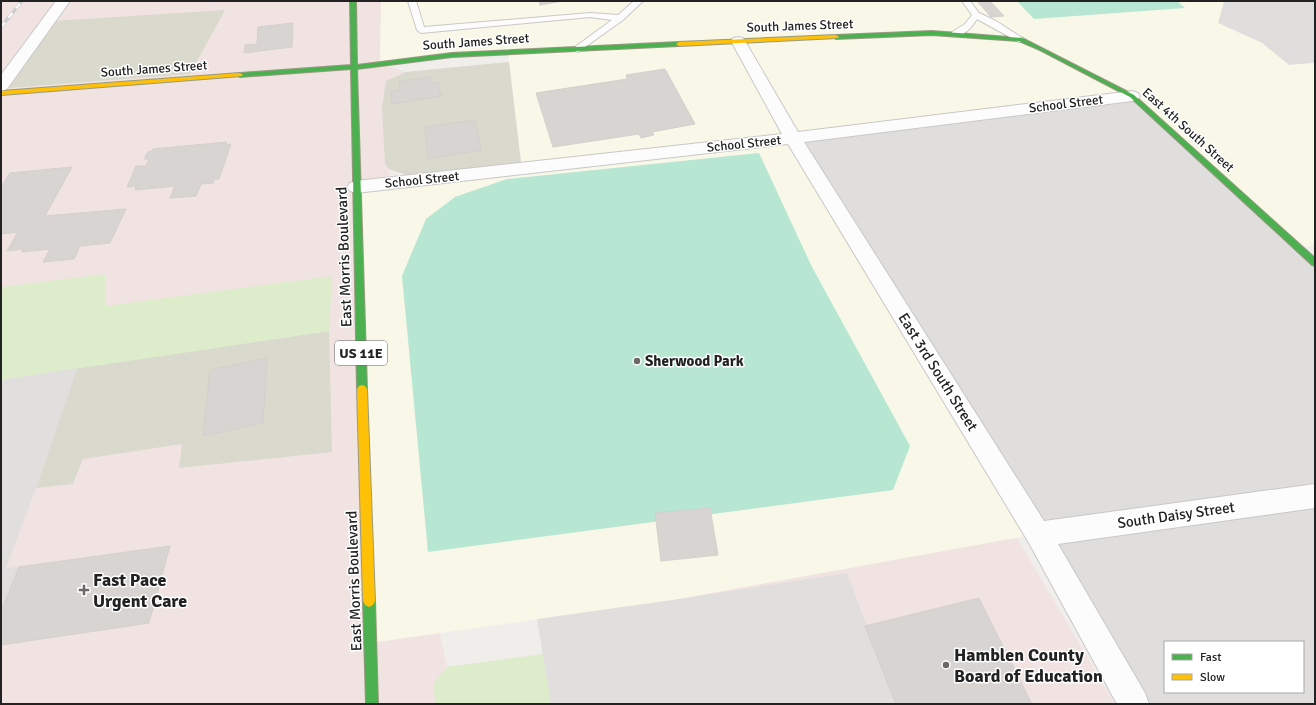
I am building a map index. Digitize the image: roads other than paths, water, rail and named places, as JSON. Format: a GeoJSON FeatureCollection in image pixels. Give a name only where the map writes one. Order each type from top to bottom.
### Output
{"type":"FeatureCollection","features":[{"type":"Feature","properties":{"kind":"street"},"geometry":{"type":"LineString","coordinates":[[1,86],[62,1]]}},
{"type":"Feature","properties":{"kind":"street","name":"East Morris Boulevard"},"geometry":{"type":"LineString","coordinates":[[353,1],[356,187],[372,704]]}},
{"type":"Feature","properties":{"kind":"street","name":"South James Street"},"geometry":{"type":"LineString","coordinates":[[1,93],[355,67],[452,56],[738,41],[932,33],[955,34]]}},
{"type":"Feature","properties":{"kind":"street","name":"East 4th South Street"},"geometry":{"type":"LineString","coordinates":[[955,34],[1020,39],[1132,96],[1315,263]]}},
{"type":"Feature","properties":{"kind":"street","name":"East 3rd South Street"},"geometry":{"type":"LineString","coordinates":[[738,41],[793,138],[1038,534],[1134,704]]}},
{"type":"Feature","properties":{"kind":"street","name":"School Street"},"geometry":{"type":"LineString","coordinates":[[356,187],[793,138],[1132,96]]}},
{"type":"Feature","properties":{"kind":"street","name":"South Daisy Street"},"geometry":{"type":"LineString","coordinates":[[1038,534],[1315,496]]}},
{"type":"Feature","properties":{"kind":"lane"},"geometry":{"type":"LineString","coordinates":[[412,1],[421,30],[590,15],[620,18]]}},
{"type":"Feature","properties":{"kind":"lane"},"geometry":{"type":"LineString","coordinates":[[578,49],[620,18],[639,1]]}},
{"type":"Feature","properties":{"kind":"lane"},"geometry":{"type":"LineString","coordinates":[[966,1],[976,15],[1020,39]]}},
{"type":"Feature","properties":{"kind":"lane"},"geometry":{"type":"LineString","coordinates":[[955,34],[968,26],[976,15]]}},
{"type":"Feature","properties":{"kind":"railway"},"geometry":{"type":"LineString","coordinates":[[1,27],[22,1]]}},
{"type":"Feature","properties":{"kind":"place","name":"Sherwood Park"},"geometry":{"type":"Point","coordinates":[637,361]}},
{"type":"Feature","properties":{"kind":"place","name":"Fast Pace Urgent Care"},"geometry":{"type":"Point","coordinates":[84,590]}},
{"type":"Feature","properties":{"kind":"place","name":"Hamblen County Board of Education"},"geometry":{"type":"Point","coordinates":[946,665]}}]}
